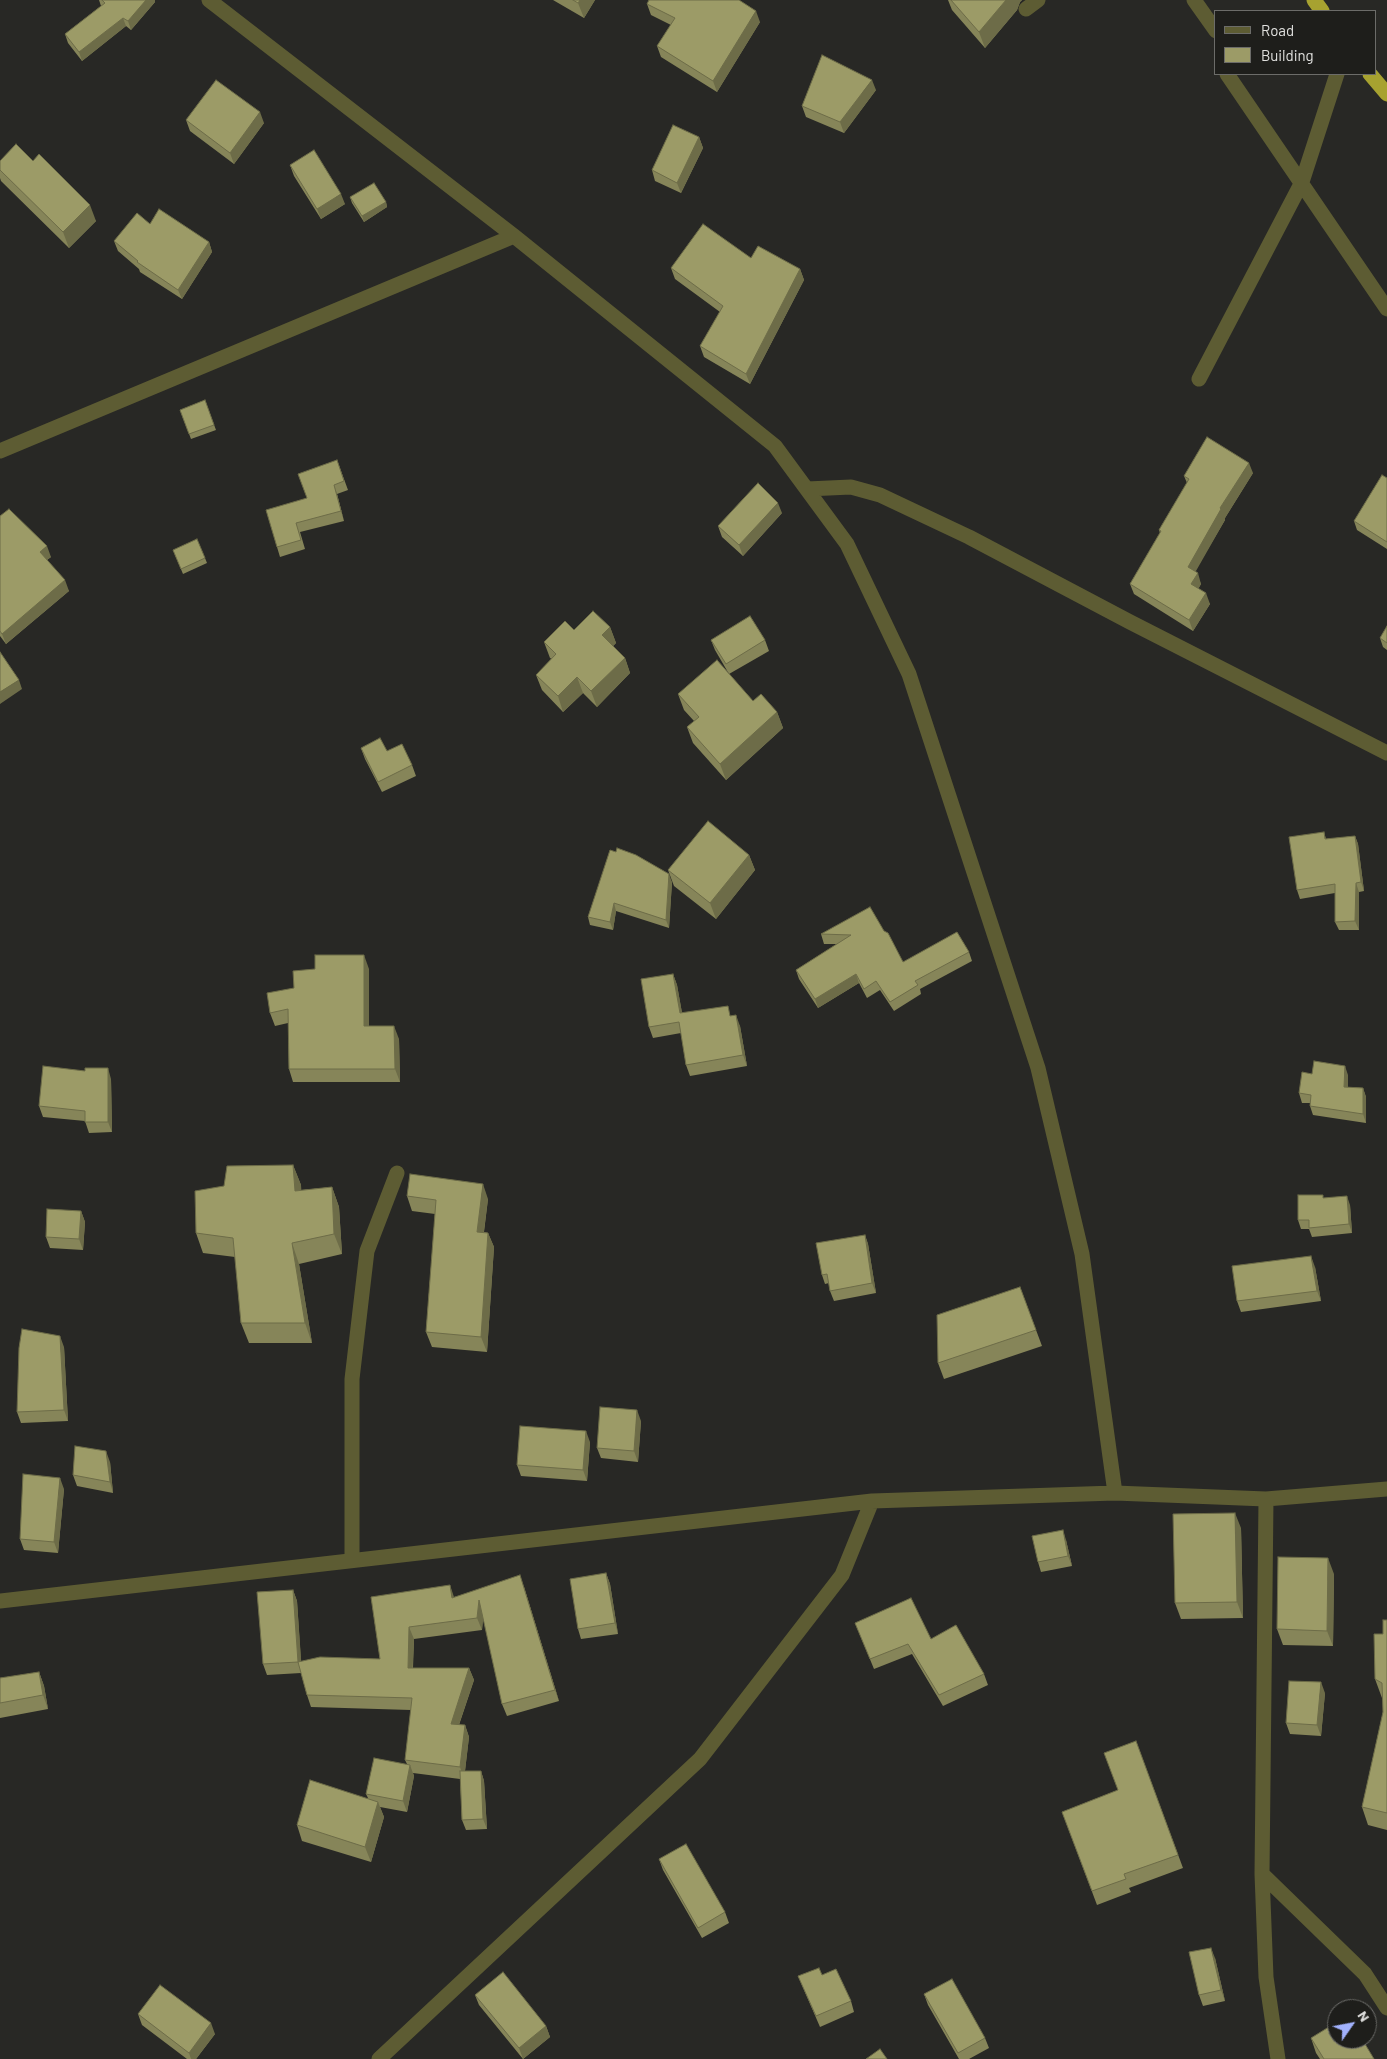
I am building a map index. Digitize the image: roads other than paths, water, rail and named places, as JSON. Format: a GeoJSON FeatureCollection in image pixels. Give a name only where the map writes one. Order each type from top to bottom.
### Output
{"type":"FeatureCollection","features":[{"type":"Feature","properties":{"kind":"highway"},"geometry":{"type":"LineString","coordinates":[[1371,75],[1387,94]]}},
{"type":"Feature","properties":{"kind":"street"},"geometry":{"type":"LineString","coordinates":[[209,0],[514,236],[775,446],[847,544],[909,674],[1038,1068],[1082,1254],[1115,1493]]}},
{"type":"Feature","properties":{"kind":"street"},"geometry":{"type":"LineString","coordinates":[[1026,9],[1038,0]]}},
{"type":"Feature","properties":{"kind":"street"},"geometry":{"type":"LineString","coordinates":[[1194,0],[1214,28]]}},
{"type":"Feature","properties":{"kind":"street"},"geometry":{"type":"LineString","coordinates":[[1228,75],[1387,309]]}},
{"type":"Feature","properties":{"kind":"street"},"geometry":{"type":"LineString","coordinates":[[1199,379],[1302,182],[1337,75]]}},
{"type":"Feature","properties":{"kind":"street"},"geometry":{"type":"LineString","coordinates":[[0,451],[514,236]]}},
{"type":"Feature","properties":{"kind":"street"},"geometry":{"type":"LineString","coordinates":[[806,489],[851,487],[880,495],[969,537],[1130,622],[1387,753]]}},
{"type":"Feature","properties":{"kind":"street"},"geometry":{"type":"LineString","coordinates":[[352,1560],[352,1378],[363,1281],[367,1251],[397,1172]]}},
{"type":"Feature","properties":{"kind":"street"},"geometry":{"type":"LineString","coordinates":[[0,1601],[872,1501],[1115,1493],[1266,1499],[1387,1489]]}},
{"type":"Feature","properties":{"kind":"street"},"geometry":{"type":"LineString","coordinates":[[1266,1499],[1262,1874],[1266,1977],[1278,2059]]}},
{"type":"Feature","properties":{"kind":"street"},"geometry":{"type":"LineString","coordinates":[[379,2059],[700,1759],[842,1575],[872,1501]]}},
{"type":"Feature","properties":{"kind":"street"},"geometry":{"type":"LineString","coordinates":[[1262,1874],[1365,1974],[1387,2008]]}}]}
